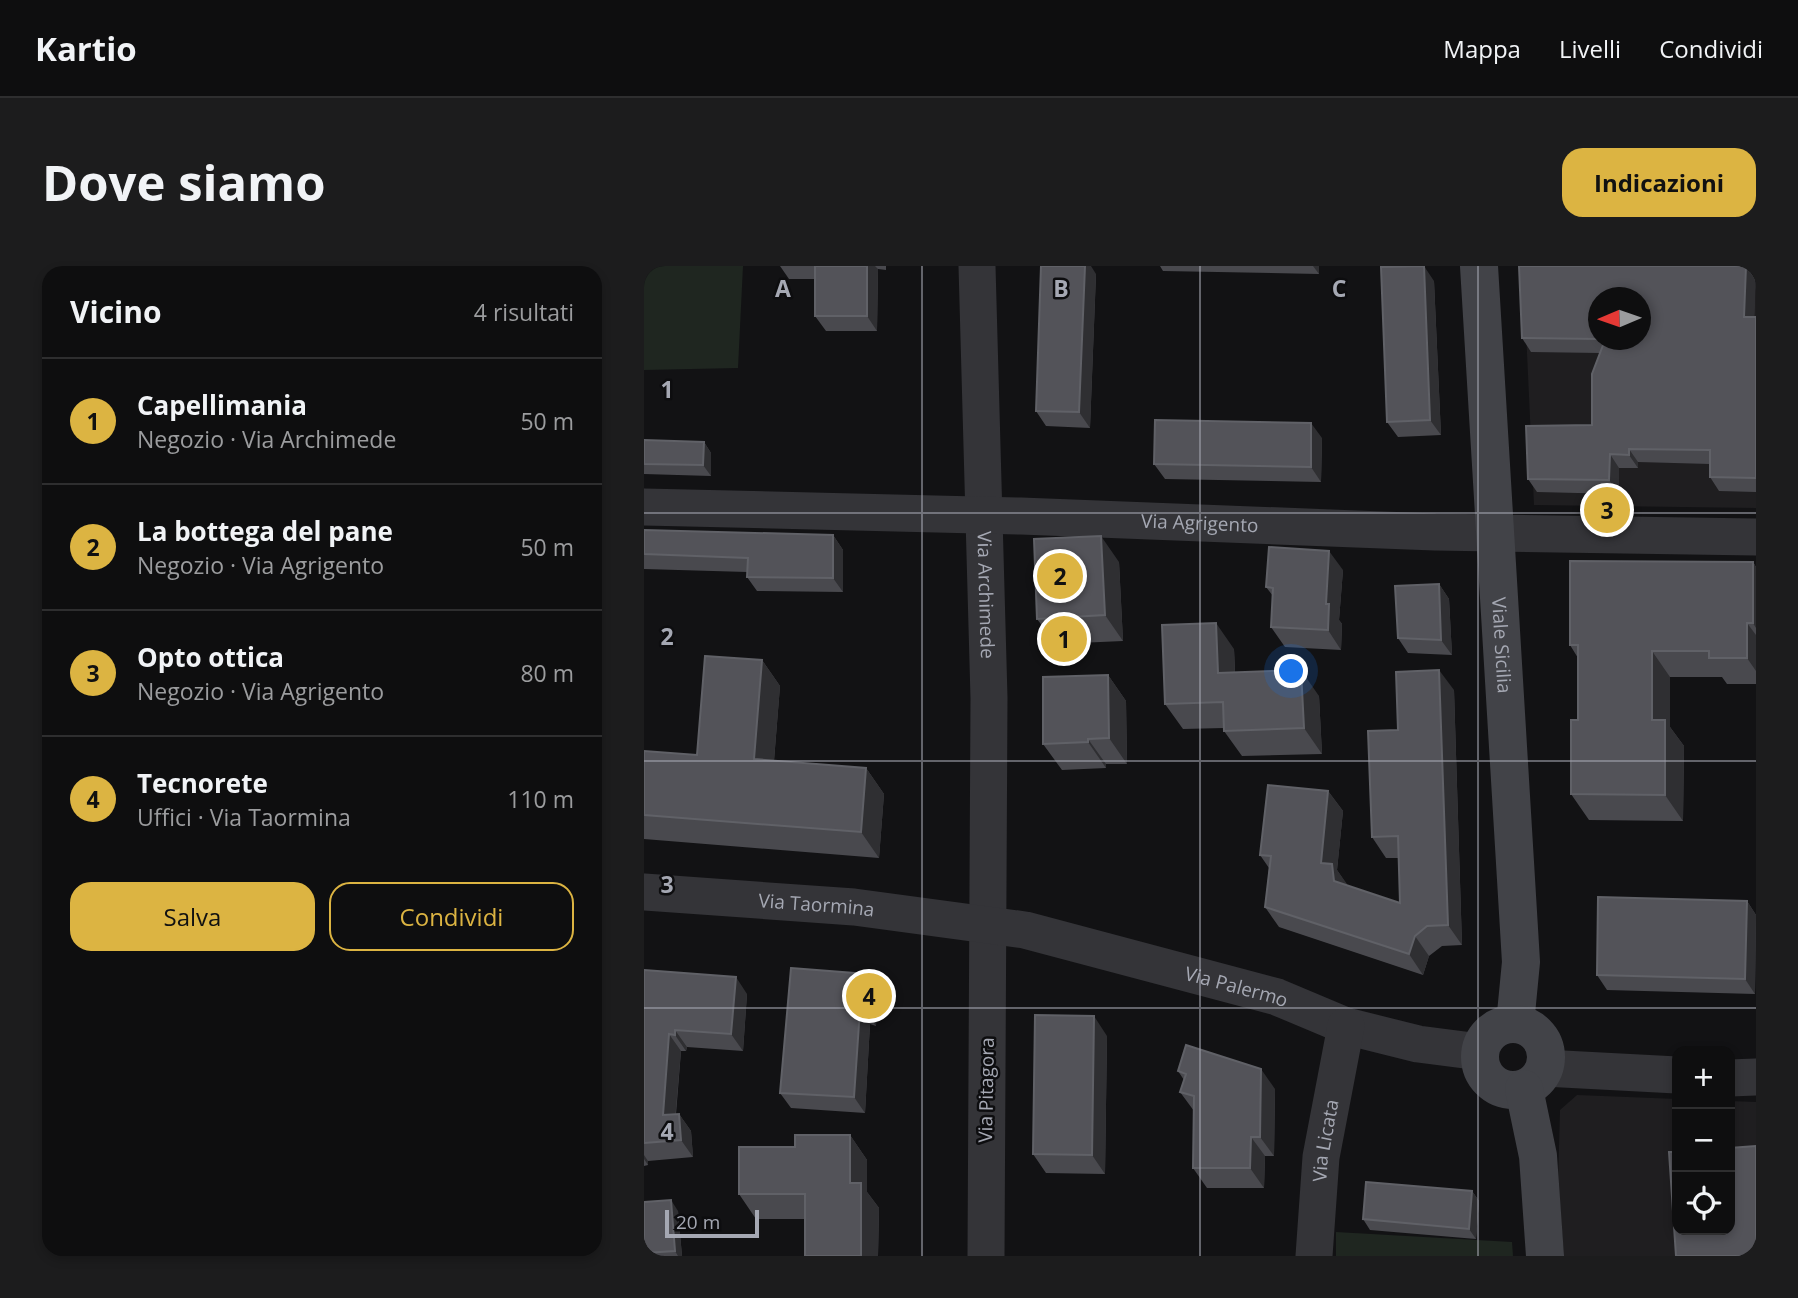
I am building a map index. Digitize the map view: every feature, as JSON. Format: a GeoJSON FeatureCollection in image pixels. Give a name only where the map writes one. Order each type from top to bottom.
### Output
{"type":"FeatureCollection","features":[{"type":"Feature","properties":{"kind":"street","name":"Via Archimede"},"geometry":{"type":"LineString","coordinates":[[977,266],[985,515],[989,923]]}},
{"type":"Feature","properties":{"kind":"street","name":"Viale Sicilia"},"geometry":{"type":"LineString","coordinates":[[1479,266],[1493,533],[1521,962],[1515,1024]]}},
{"type":"Feature","properties":{"kind":"street","name":"Via Agrigento"},"geometry":{"type":"LineString","coordinates":[[644,507],[985,515],[1493,533],[1756,537]]}},
{"type":"Feature","properties":{"kind":"street","name":"Via Taormina"},"geometry":{"type":"LineString","coordinates":[[644,892],[854,907],[989,923]]}},
{"type":"Feature","properties":{"kind":"street","name":"Via Palermo"},"geometry":{"type":"LineString","coordinates":[[989,923],[1025,930],[1277,997],[1346,1026],[1418,1044],[1480,1052]]}},
{"type":"Feature","properties":{"kind":"street","name":"Via Pitagora"},"geometry":{"type":"LineString","coordinates":[[986,1256],[989,923]]}},
{"type":"Feature","properties":{"kind":"street"},"geometry":{"type":"LineString","coordinates":[[1545,1256],[1534,1078],[1546,1058],[1541,1039],[1525,1026],[1515,1024],[1496,1029],[1488,1035],[1480,1052],[1480,1063],[1492,1083],[1512,1090],[1534,1078],[1672,1074]]}},
{"type":"Feature","properties":{"kind":"street","name":"Via Licata"},"geometry":{"type":"LineString","coordinates":[[1314,1256],[1321,1157],[1346,1026]]}},
{"type":"Feature","properties":{"kind":"street"},"geometry":{"type":"LineString","coordinates":[[1735,1078],[1756,1077]]}},
{"type":"Feature","properties":{"kind":"shaded area"},"geometry":{"type":"Polygon","coordinates":[[[644,266],[743,266],[738,368],[644,370],[644,266]]]}},
{"type":"Feature","properties":{"kind":"shaded area"},"geometry":{"type":"Polygon","coordinates":[[[1523,266],[1756,266],[1756,508],[1534,505],[1523,266]]]}},
{"type":"Feature","properties":{"kind":"shaded area"},"geometry":{"type":"Polygon","coordinates":[[[1577,1095],[1672,1099],[1672,1235],[1735,1235],[1735,1101],[1756,1102],[1756,1256],[1564,1256],[1558,1182],[1560,1110],[1577,1095]]]}},
{"type":"Feature","properties":{"kind":"shaded area"},"geometry":{"type":"Polygon","coordinates":[[[1336,1232],[1512,1242],[1513,1256],[1336,1256],[1336,1232]]]}},
{"type":"Feature","properties":{"kind":"building"},"geometry":{"type":"Polygon","coordinates":[[[815,266],[867,266],[867,316],[815,316],[815,266]]]}},
{"type":"Feature","properties":{"kind":"building"},"geometry":{"type":"Polygon","coordinates":[[[1041,266],[1085,266],[1079,412],[1036,411],[1041,266]]]}},
{"type":"Feature","properties":{"kind":"building"},"geometry":{"type":"Polygon","coordinates":[[[1424,266],[1430,420],[1387,422],[1381,267],[1424,266]]]}},
{"type":"Feature","properties":{"kind":"building"},"geometry":{"type":"Polygon","coordinates":[[[1519,266],[1746,266],[1744,317],[1756,317],[1756,478],[1710,477],[1710,450],[1629,449],[1629,455],[1610,454],[1609,480],[1528,479],[1526,426],[1592,425],[1592,374],[1601,350],[1651,350],[1651,287],[1588,287],[1588,339],[1522,338],[1519,266]]]}},
{"type":"Feature","properties":{"kind":"building"},"geometry":{"type":"Polygon","coordinates":[[[1155,420],[1311,423],[1311,467],[1154,464],[1155,420]]]}},
{"type":"Feature","properties":{"kind":"building"},"geometry":{"type":"Polygon","coordinates":[[[644,440],[704,442],[703,465],[644,464],[644,440]]]}},
{"type":"Feature","properties":{"kind":"building"},"geometry":{"type":"Polygon","coordinates":[[[644,530],[833,535],[833,578],[747,577],[748,558],[644,554],[644,530]]]}},
{"type":"Feature","properties":{"kind":"building"},"geometry":{"type":"Polygon","coordinates":[[[1101,536],[1105,615],[1037,619],[1034,539],[1101,536]]]}},
{"type":"Feature","properties":{"kind":"building"},"geometry":{"type":"Polygon","coordinates":[[[1269,547],[1329,551],[1326,604],[1329,604],[1328,630],[1271,627],[1273,588],[1266,587],[1269,547]]]}},
{"type":"Feature","properties":{"kind":"building"},"geometry":{"type":"Polygon","coordinates":[[[1570,561],[1753,562],[1753,623],[1747,623],[1747,658],[1709,658],[1709,651],[1652,651],[1652,720],[1665,720],[1665,795],[1571,794],[1571,720],[1578,720],[1578,645],[1570,645],[1570,561]]]}},
{"type":"Feature","properties":{"kind":"building"},"geometry":{"type":"Polygon","coordinates":[[[1439,584],[1441,640],[1398,638],[1395,586],[1439,584]]]}},
{"type":"Feature","properties":{"kind":"building"},"geometry":{"type":"Polygon","coordinates":[[[1216,623],[1218,673],[1301,670],[1304,728],[1224,731],[1223,702],[1165,704],[1162,625],[1216,623]]]}},
{"type":"Feature","properties":{"kind":"building"},"geometry":{"type":"Polygon","coordinates":[[[705,656],[762,660],[754,759],[866,768],[861,832],[644,815],[644,751],[697,755],[705,656]]]}},
{"type":"Feature","properties":{"kind":"building"},"geometry":{"type":"Polygon","coordinates":[[[1439,670],[1448,925],[1427,926],[1415,936],[1409,954],[1265,907],[1271,856],[1260,855],[1268,785],[1328,791],[1321,863],[1332,864],[1334,881],[1400,903],[1398,836],[1372,837],[1368,731],[1398,730],[1396,672],[1439,670]]]}},
{"type":"Feature","properties":{"kind":"building"},"geometry":{"type":"Polygon","coordinates":[[[1108,675],[1109,738],[1043,744],[1043,677],[1108,675]]]}},
{"type":"Feature","properties":{"kind":"building"},"geometry":{"type":"Polygon","coordinates":[[[1598,897],[1747,901],[1745,979],[1597,975],[1598,897]]]}},
{"type":"Feature","properties":{"kind":"building"},"geometry":{"type":"Polygon","coordinates":[[[791,968],[867,974],[865,1011],[860,1009],[854,1097],[780,1093],[791,968]]]}},
{"type":"Feature","properties":{"kind":"building"},"geometry":{"type":"Polygon","coordinates":[[[644,970],[736,977],[731,1034],[675,1030],[675,1035],[669,1034],[663,1115],[679,1114],[681,1140],[644,1143],[644,970]]]}},
{"type":"Feature","properties":{"kind":"building"},"geometry":{"type":"Polygon","coordinates":[[[1035,1015],[1094,1016],[1092,1155],[1033,1154],[1035,1015]]]}},
{"type":"Feature","properties":{"kind":"building"},"geometry":{"type":"Polygon","coordinates":[[[1186,1045],[1261,1069],[1260,1137],[1251,1137],[1250,1168],[1193,1168],[1194,1096],[1180,1092],[1186,1074],[1178,1071],[1186,1045]]]}},
{"type":"Feature","properties":{"kind":"building"},"geometry":{"type":"Polygon","coordinates":[[[795,1135],[850,1135],[850,1183],[861,1183],[861,1256],[805,1256],[805,1194],[739,1194],[739,1147],[795,1147],[795,1135]]]}},
{"type":"Feature","properties":{"kind":"building"},"geometry":{"type":"Polygon","coordinates":[[[1756,1146],[1756,1256],[1676,1256],[1675,1235],[1735,1235],[1735,1148],[1756,1146]]]}},
{"type":"Feature","properties":{"kind":"building"},"geometry":{"type":"Polygon","coordinates":[[[1669,1152],[1672,1152],[1672,1197],[1669,1152]]]}},
{"type":"Feature","properties":{"kind":"building"},"geometry":{"type":"Polygon","coordinates":[[[1366,1182],[1472,1191],[1469,1229],[1363,1219],[1366,1182]]]}},
{"type":"Feature","properties":{"kind":"building"},"geometry":{"type":"Polygon","coordinates":[[[671,1200],[675,1251],[644,1253],[644,1202],[671,1200]]]}},
{"type":"Feature","properties":{"kind":"place","name":"Opto ottica"},"geometry":{"type":"Point","coordinates":[1607,510]}},
{"type":"Feature","properties":{"kind":"place","name":"La bottega del pane"},"geometry":{"type":"Point","coordinates":[1060,576]}},
{"type":"Feature","properties":{"kind":"place","name":"Capellimania"},"geometry":{"type":"Point","coordinates":[1064,639]}},
{"type":"Feature","properties":{"kind":"place","name":"Tecnorete"},"geometry":{"type":"Point","coordinates":[869,996]}}]}
